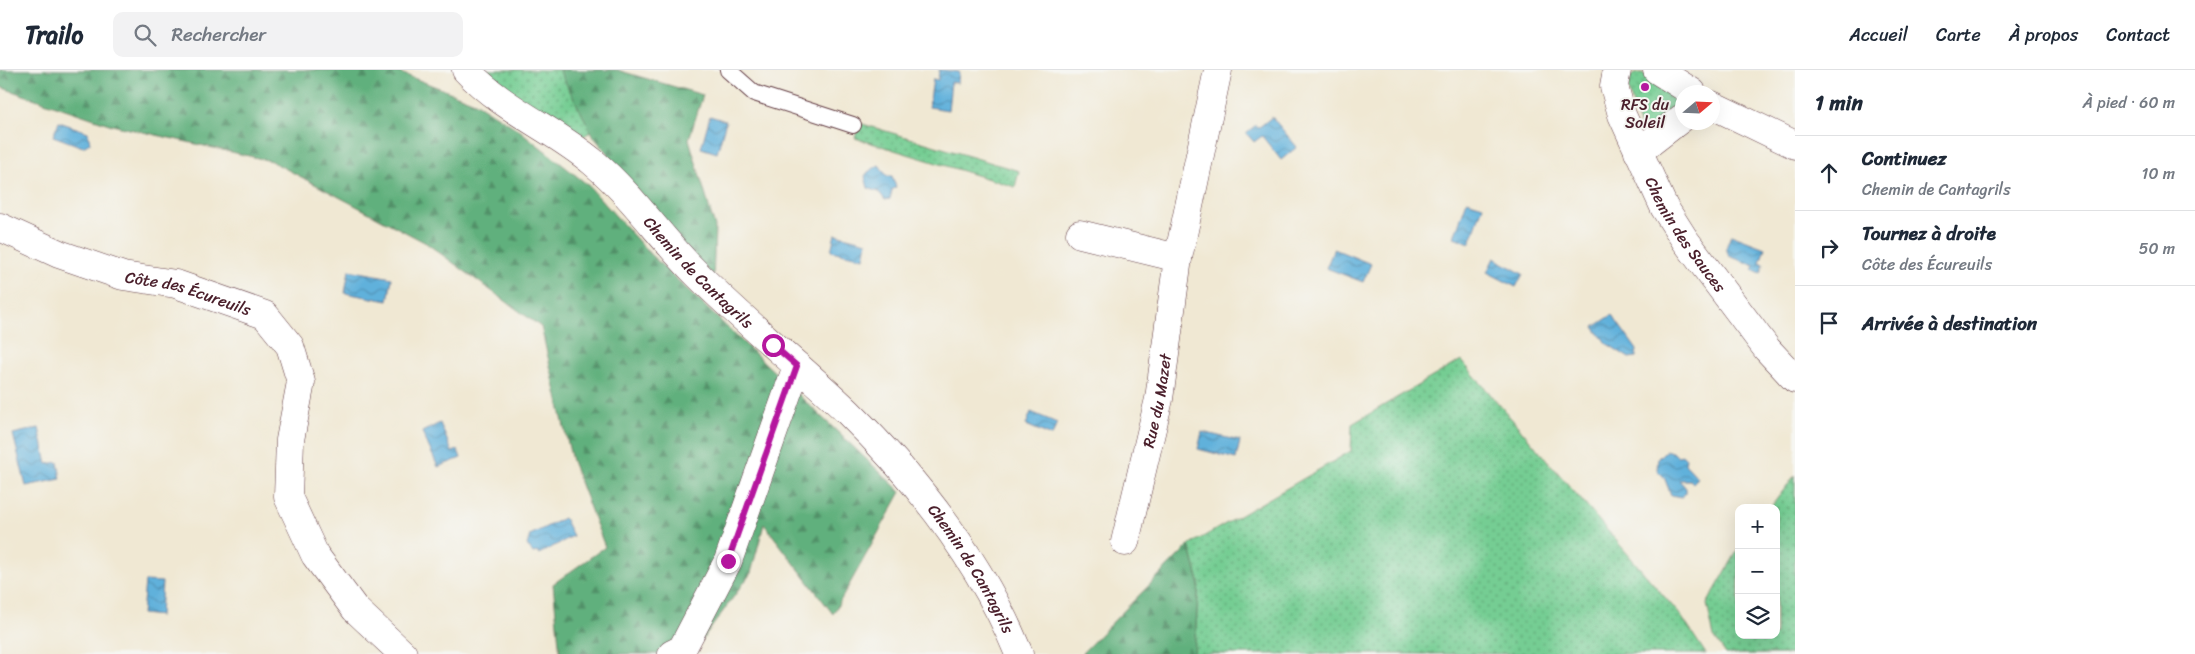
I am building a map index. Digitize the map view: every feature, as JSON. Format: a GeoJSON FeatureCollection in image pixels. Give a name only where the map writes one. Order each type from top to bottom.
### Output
{"type":"FeatureCollection","features":[{"type":"Feature","properties":{"kind":"street","name":"Rue du Mazet"},"geometry":{"type":"LineString","coordinates":[[1125,542],[1159,399],[1178,258],[1218,70]]}},
{"type":"Feature","properties":{"kind":"street","name":"Chemin des Sauces"},"geometry":{"type":"LineString","coordinates":[[1617,70],[1614,86],[1622,115],[1664,207],[1685,240],[1767,349],[1795,379]]}},
{"type":"Feature","properties":{"kind":"street"},"geometry":{"type":"LineString","coordinates":[[1657,70],[1681,85]]}},
{"type":"Feature","properties":{"kind":"street","name":"Chemin de Cantagrils"},"geometry":{"type":"LineString","coordinates":[[463,72],[502,101],[569,144],[595,164],[694,271],[847,411],[932,503],[988,588],[1019,654]]}},
{"type":"Feature","properties":{"kind":"street"},"geometry":{"type":"LineString","coordinates":[[1720,109],[1795,145]]}},
{"type":"Feature","properties":{"kind":"street"},"geometry":{"type":"LineString","coordinates":[[1638,152],[1675,123]]}},
{"type":"Feature","properties":{"kind":"street","name":"Côte des Écureuils"},"geometry":{"type":"LineString","coordinates":[[0,227],[59,254],[123,276],[176,284],[265,315],[290,346],[301,382],[290,440],[288,497],[316,555],[355,610],[403,654]]}},
{"type":"Feature","properties":{"kind":"street"},"geometry":{"type":"LineString","coordinates":[[1080,234],[1178,258]]}},
{"type":"Feature","properties":{"kind":"street"},"geometry":{"type":"LineString","coordinates":[[672,654],[682,649],[728,561],[797,366]]}},
{"type":"Feature","properties":{"kind":"lane"},"geometry":{"type":"LineString","coordinates":[[728,70],[754,93],[853,125]]}},
{"type":"Feature","properties":{"kind":"green space"},"geometry":{"type":"Polygon","coordinates":[[[0,70],[393,70],[475,102],[519,130],[588,185],[650,254],[901,492],[833,614],[764,524],[751,573],[692,654],[560,654],[553,584],[605,547],[572,461],[541,327],[426,243],[271,161],[112,125],[0,87],[0,70]]]}},
{"type":"Feature","properties":{"kind":"green space"},"geometry":{"type":"Polygon","coordinates":[[[481,70],[561,70],[591,131],[580,139],[481,70]]]}},
{"type":"Feature","properties":{"kind":"green space"},"geometry":{"type":"Polygon","coordinates":[[[559,70],[617,70],[703,95],[689,139],[715,227],[713,284],[594,137],[559,70]]]}},
{"type":"Feature","properties":{"kind":"green space"},"geometry":{"type":"Polygon","coordinates":[[[1642,73],[1665,85],[1675,94],[1675,109],[1642,134],[1628,89],[1631,76],[1642,73]]]}},
{"type":"Feature","properties":{"kind":"green space"},"geometry":{"type":"Polygon","coordinates":[[[859,123],[1019,171],[1015,187],[855,138],[859,123]]]}},
{"type":"Feature","properties":{"kind":"green space"},"geometry":{"type":"Polygon","coordinates":[[[1461,360],[1681,616],[1706,654],[1194,654],[1199,582],[1189,545],[1351,451],[1352,424],[1461,360]]]}},
{"type":"Feature","properties":{"kind":"green space"},"geometry":{"type":"Polygon","coordinates":[[[1795,475],[1795,654],[1726,654],[1714,637],[1707,604],[1735,555],[1735,639],[1780,639],[1780,504],[1773,504],[1795,475]]]}},
{"type":"Feature","properties":{"kind":"green space"},"geometry":{"type":"Polygon","coordinates":[[[1189,545],[1199,582],[1194,654],[1081,654],[1189,545]]]}},
{"type":"Feature","properties":{"kind":"water"},"geometry":{"type":"Polygon","coordinates":[[[939,70],[959,72],[958,83],[951,82],[948,110],[929,107],[933,79],[938,80],[939,70]]]}},
{"type":"Feature","properties":{"kind":"water"},"geometry":{"type":"Polygon","coordinates":[[[710,116],[726,121],[717,153],[701,148],[710,116]]]}},
{"type":"Feature","properties":{"kind":"water"},"geometry":{"type":"Polygon","coordinates":[[[1272,117],[1297,147],[1281,160],[1262,136],[1254,142],[1246,133],[1256,125],[1258,128],[1272,117]]]}},
{"type":"Feature","properties":{"kind":"water"},"geometry":{"type":"Polygon","coordinates":[[[59,122],[88,132],[90,143],[83,147],[53,136],[59,122]]]}},
{"type":"Feature","properties":{"kind":"water"},"geometry":{"type":"Polygon","coordinates":[[[879,165],[887,176],[892,176],[896,187],[892,190],[890,199],[885,200],[879,192],[868,188],[865,176],[879,165]]]}},
{"type":"Feature","properties":{"kind":"water"},"geometry":{"type":"Polygon","coordinates":[[[1467,201],[1483,206],[1470,243],[1454,237],[1467,201]]]}},
{"type":"Feature","properties":{"kind":"water"},"geometry":{"type":"Polygon","coordinates":[[[835,234],[867,242],[864,258],[831,251],[835,234]]]}},
{"type":"Feature","properties":{"kind":"water"},"geometry":{"type":"Polygon","coordinates":[[[1731,235],[1765,248],[1760,262],[1764,264],[1761,273],[1753,270],[1755,266],[1729,256],[1726,248],[1731,235]]]}},
{"type":"Feature","properties":{"kind":"water"},"geometry":{"type":"Polygon","coordinates":[[[1334,249],[1371,264],[1363,282],[1326,268],[1334,249]]]}},
{"type":"Feature","properties":{"kind":"water"},"geometry":{"type":"Polygon","coordinates":[[[1494,258],[1523,274],[1516,287],[1487,272],[1494,258]]]}},
{"type":"Feature","properties":{"kind":"water"},"geometry":{"type":"Polygon","coordinates":[[[349,270],[392,278],[388,301],[345,293],[349,270]]]}},
{"type":"Feature","properties":{"kind":"water"},"geometry":{"type":"Polygon","coordinates":[[[1612,315],[1637,350],[1636,357],[1629,358],[1606,343],[1594,327],[1612,315]]]}},
{"type":"Feature","properties":{"kind":"water"},"geometry":{"type":"Polygon","coordinates":[[[1031,412],[1057,423],[1052,436],[1026,425],[1031,412]]]}},
{"type":"Feature","properties":{"kind":"water"},"geometry":{"type":"Polygon","coordinates":[[[440,423],[452,452],[458,450],[461,458],[438,467],[422,432],[440,423]]]}},
{"type":"Feature","properties":{"kind":"water"},"geometry":{"type":"Polygon","coordinates":[[[39,428],[47,464],[58,462],[61,479],[26,486],[13,434],[39,428]]]}},
{"type":"Feature","properties":{"kind":"water"},"geometry":{"type":"Polygon","coordinates":[[[1202,432],[1240,441],[1236,459],[1198,449],[1202,432]]]}},
{"type":"Feature","properties":{"kind":"water"},"geometry":{"type":"Polygon","coordinates":[[[1665,451],[1673,452],[1677,456],[1683,455],[1686,458],[1685,464],[1698,478],[1693,483],[1690,480],[1679,480],[1686,488],[1686,493],[1681,497],[1671,495],[1664,477],[1657,470],[1658,458],[1665,451]]]}},
{"type":"Feature","properties":{"kind":"water"},"geometry":{"type":"Polygon","coordinates":[[[564,518],[573,536],[539,554],[538,552],[533,553],[527,545],[530,535],[564,518]]]}},
{"type":"Feature","properties":{"kind":"water"},"geometry":{"type":"Polygon","coordinates":[[[145,581],[162,582],[160,616],[142,614],[145,581]]]}},
{"type":"Feature","properties":{"kind":"place","name":"RFS du Soleil"},"geometry":{"type":"Point","coordinates":[1645,87]}},
{"type":"Feature","properties":{"kind":"route"},"geometry":{"type":"LineString","coordinates":[[728,561],[797,366],[773,345]]}}]}
